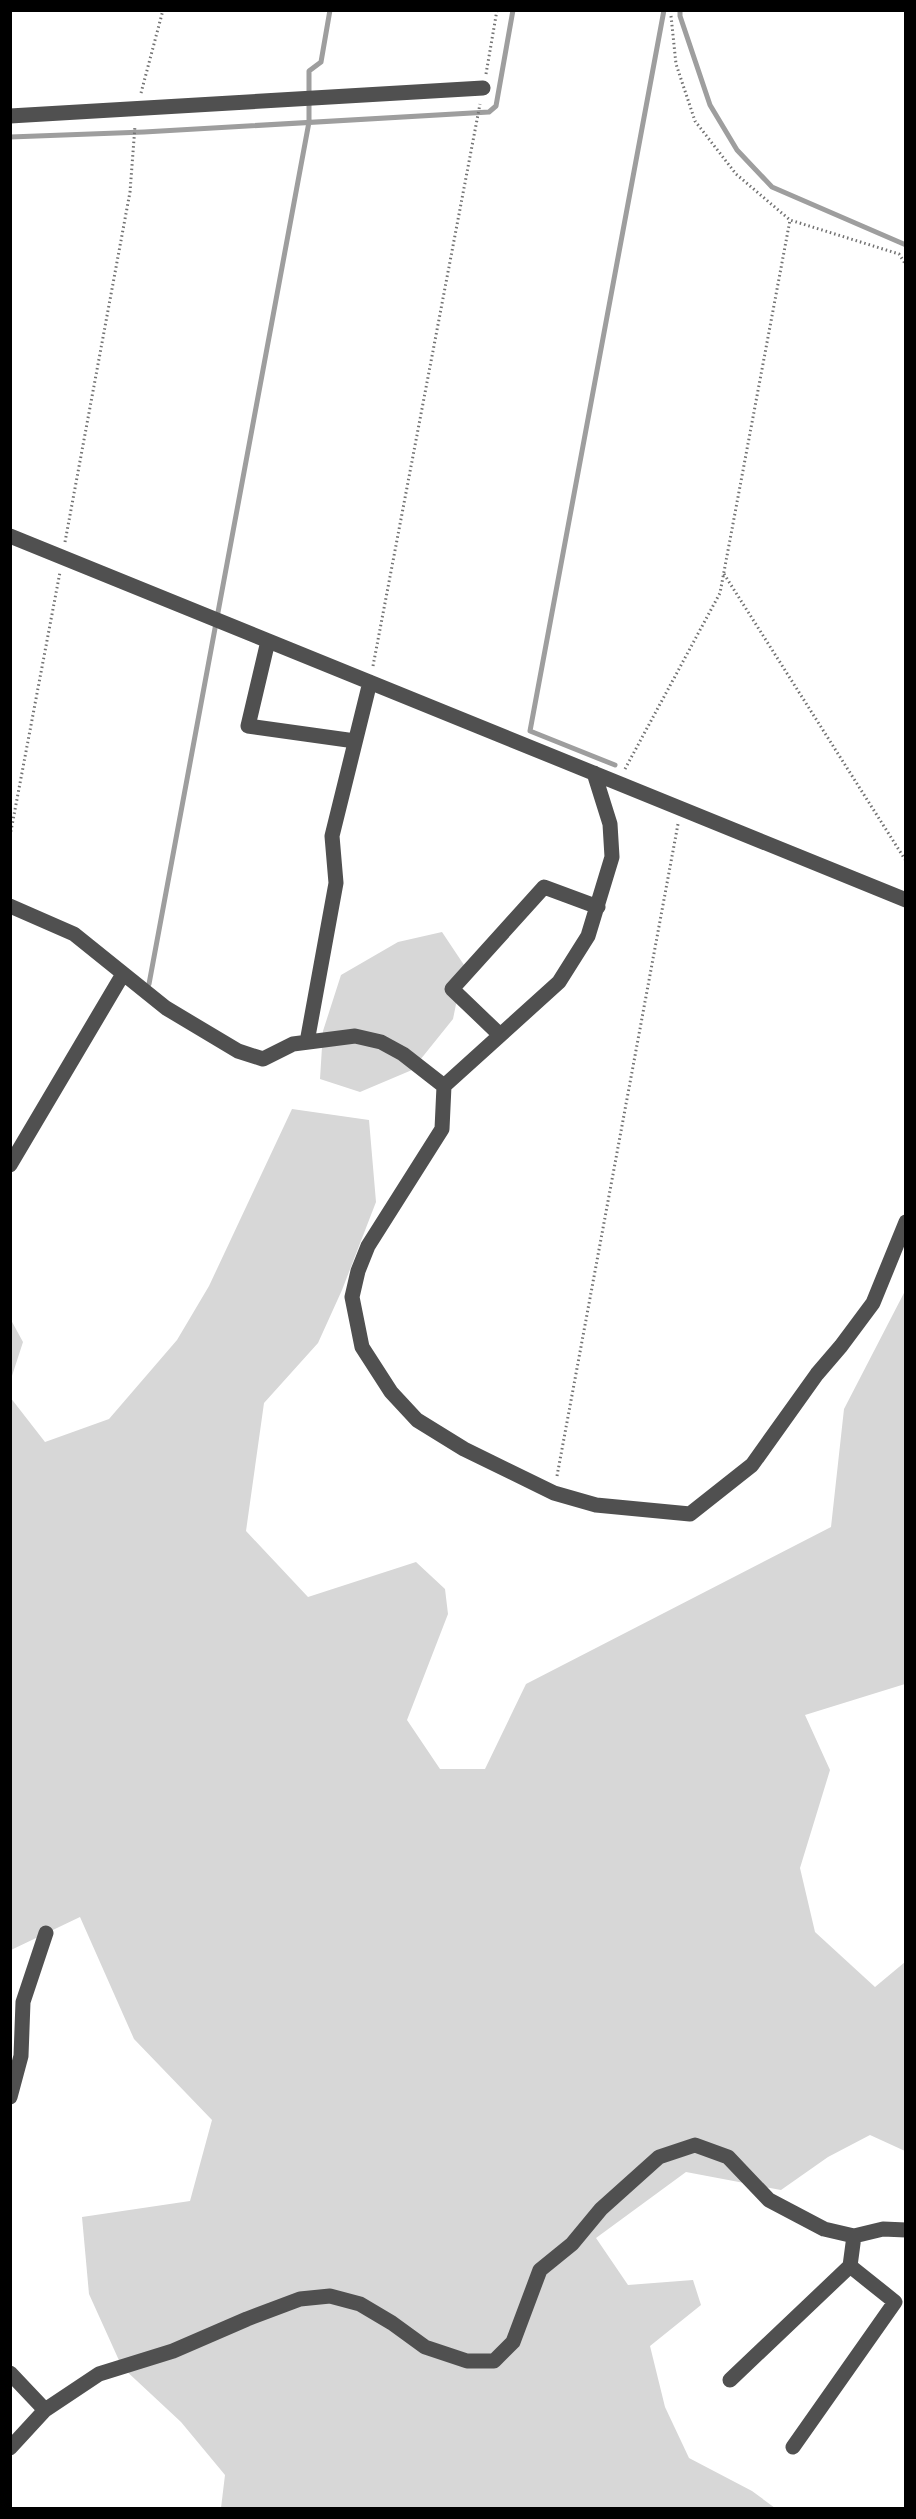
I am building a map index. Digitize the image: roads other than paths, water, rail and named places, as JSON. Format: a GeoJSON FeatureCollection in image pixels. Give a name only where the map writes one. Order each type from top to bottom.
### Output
{"type":"FeatureCollection","features":[{"type":"Feature","properties":{"kind":"street"},"geometry":{"type":"LineString","coordinates":[[10,116],[483,88]]}},
{"type":"Feature","properties":{"kind":"street"},"geometry":{"type":"LineString","coordinates":[[10,536],[906,900]]}},
{"type":"Feature","properties":{"kind":"street"},"geometry":{"type":"LineString","coordinates":[[268,641],[248,726],[355,741]]}},
{"type":"Feature","properties":{"kind":"street"},"geometry":{"type":"LineString","coordinates":[[307,1042],[336,883],[332,836],[370,682]]}},
{"type":"Feature","properties":{"kind":"street"},"geometry":{"type":"LineString","coordinates":[[594,773],[610,824],[612,857],[588,936],[559,982],[444,1086],[442,1129],[368,1246],[358,1271],[352,1297],[362,1347],[391,1392],[417,1420],[464,1449],[554,1493],[596,1505],[690,1514],[752,1465],[873,1302],[906,1222]]}},
{"type":"Feature","properties":{"kind":"street"},"geometry":{"type":"LineString","coordinates":[[499,1034],[452,989],[544,887],[598,907]]}},
{"type":"Feature","properties":{"kind":"street"},"geometry":{"type":"LineString","coordinates":[[10,906],[74,933],[166,1008],[238,1051],[263,1059],[293,1044],[355,1036],[381,1042],[403,1054],[444,1086]]}},
{"type":"Feature","properties":{"kind":"street"},"geometry":{"type":"LineString","coordinates":[[10,1165],[123,974]]}},
{"type":"Feature","properties":{"kind":"street"},"geometry":{"type":"LineString","coordinates":[[10,2097],[21,2056],[22,2002],[46,1933]]}},
{"type":"Feature","properties":{"kind":"street"},"geometry":{"type":"LineString","coordinates":[[10,2448],[45,2410],[99,2374],[173,2352],[248,2319],[300,2300],[330,2296],[360,2304],[392,2323],[425,2347],[467,2361],[494,2361],[513,2342],[540,2270],[572,2244],[601,2209],[659,2157],[695,2145],[728,2157],[769,2200],[795,2216],[824,2229],[854,2236],[883,2229],[906,2230]]}},
{"type":"Feature","properties":{"kind":"street"},"geometry":{"type":"LineString","coordinates":[[730,2380],[850,2266],[854,2236]]}},
{"type":"Feature","properties":{"kind":"street"},"geometry":{"type":"LineString","coordinates":[[793,2448],[895,2302],[850,2266]]}},
{"type":"Feature","properties":{"kind":"street"},"geometry":{"type":"LineString","coordinates":[[10,2373],[45,2410]]}},
{"type":"Feature","properties":{"kind":"waterway"},"geometry":{"type":"LineString","coordinates":[[149,984],[309,122],[309,71],[321,62],[330,10]]}},
{"type":"Feature","properties":{"kind":"waterway"},"geometry":{"type":"LineString","coordinates":[[10,137],[144,132],[489,112],[496,106],[513,10]]}},
{"type":"Feature","properties":{"kind":"waterway"},"geometry":{"type":"LineString","coordinates":[[615,765],[530,731],[664,10]]}},
{"type":"Feature","properties":{"kind":"waterway"},"geometry":{"type":"LineString","coordinates":[[680,10],[680,16],[710,105],[737,150],[772,187],[906,245]]}}]}
